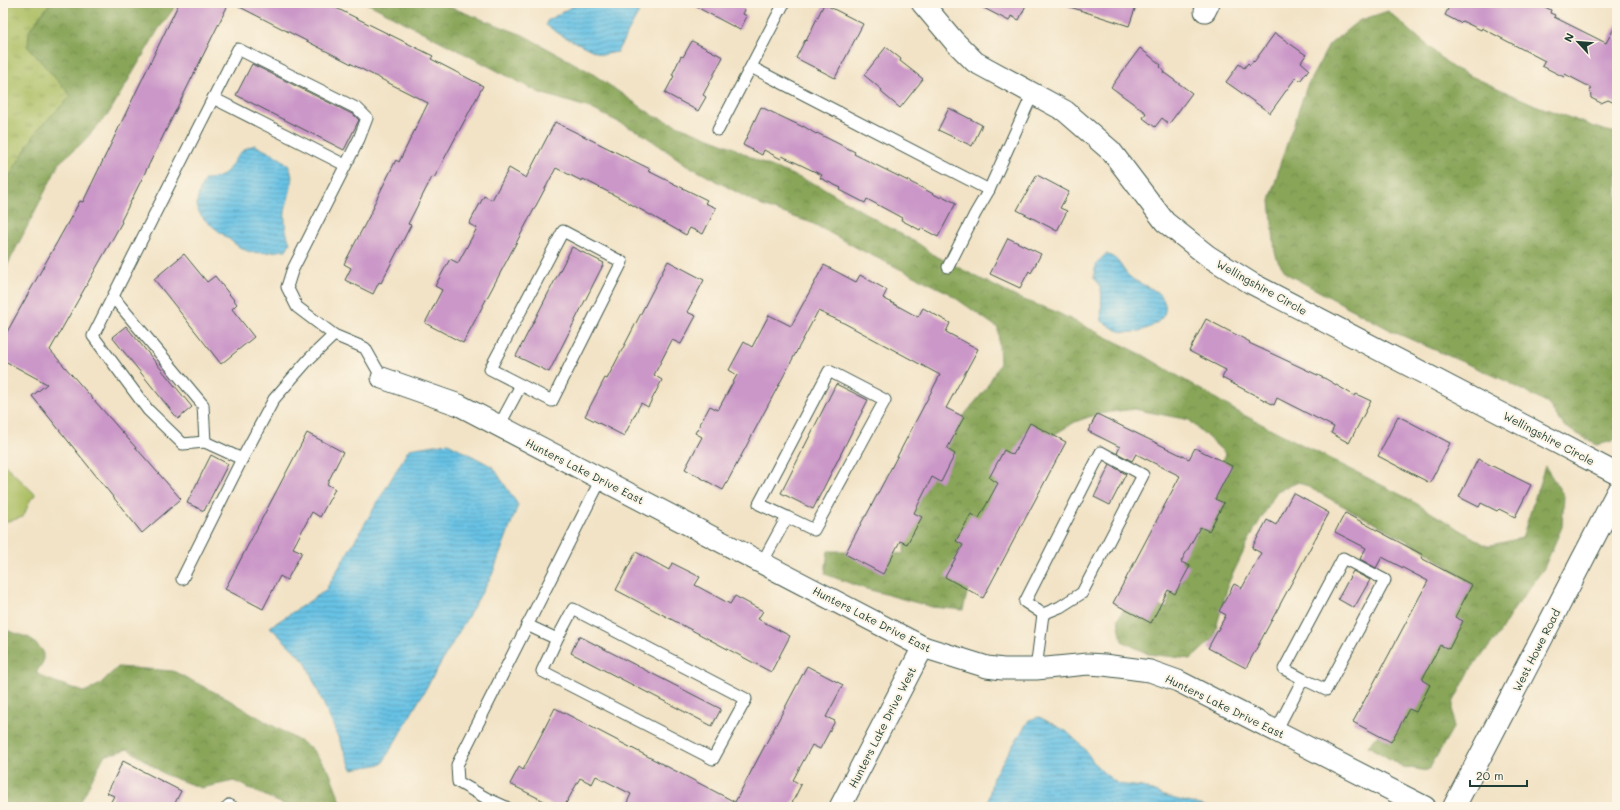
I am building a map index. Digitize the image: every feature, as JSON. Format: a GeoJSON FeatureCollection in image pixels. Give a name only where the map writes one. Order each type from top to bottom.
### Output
{"type":"FeatureCollection","features":[{"type":"Feature","properties":{"kind":"main road","name":"West Howe Road"},"geometry":{"type":"LineString","coordinates":[[1454,807],[1617,493]]}},
{"type":"Feature","properties":{"kind":"street","name":"Wellingshire Circle"},"geometry":{"type":"LineString","coordinates":[[922,3],[954,41],[975,62],[1065,111],[1111,151],[1166,222],[1208,256],[1251,283],[1617,474]]}},
{"type":"Feature","properties":{"kind":"street","name":"Hunters Lake Drive East"},"geometry":{"type":"LineString","coordinates":[[382,378],[459,405],[923,647],[988,667],[1003,669],[1036,669],[1088,664],[1150,672],[1178,681],[1425,807]]}},
{"type":"Feature","properties":{"kind":"street","name":"Hunters Lake Drive West"},"geometry":{"type":"LineString","coordinates":[[840,807],[923,647]]}},
{"type":"Feature","properties":{"kind":"lane"},"geometry":{"type":"LineString","coordinates":[[718,130],[784,3]]}},
{"type":"Feature","properties":{"kind":"lane"},"geometry":{"type":"LineString","coordinates":[[242,459],[206,442],[183,444],[148,410],[93,336],[238,49],[358,109],[367,118],[359,139],[292,271],[287,287],[297,307],[334,335],[365,348],[382,378]]}},
{"type":"Feature","properties":{"kind":"lane"},"geometry":{"type":"LineString","coordinates":[[751,67],[989,190]]}},
{"type":"Feature","properties":{"kind":"lane"},"geometry":{"type":"LineString","coordinates":[[948,267],[989,190],[1034,93]]}},
{"type":"Feature","properties":{"kind":"lane"},"geometry":{"type":"LineString","coordinates":[[214,98],[346,165]]}},
{"type":"Feature","properties":{"kind":"lane"},"geometry":{"type":"LineString","coordinates":[[563,231],[622,262],[552,401],[521,385],[490,369],[563,231]]}},
{"type":"Feature","properties":{"kind":"lane"},"geometry":{"type":"LineString","coordinates":[[112,297],[203,405],[206,442]]}},
{"type":"Feature","properties":{"kind":"lane"},"geometry":{"type":"LineString","coordinates":[[182,579],[274,399],[309,359],[334,335]]}},
{"type":"Feature","properties":{"kind":"lane"},"geometry":{"type":"LineString","coordinates":[[829,371],[885,400],[814,530],[786,517],[759,504],[829,371]]}},
{"type":"Feature","properties":{"kind":"lane"},"geometry":{"type":"LineString","coordinates":[[499,426],[521,385]]}},
{"type":"Feature","properties":{"kind":"lane"},"geometry":{"type":"LineString","coordinates":[[1101,452],[1143,475],[1082,593],[1060,607],[1044,614],[1025,602],[1101,452]]}},
{"type":"Feature","properties":{"kind":"lane"},"geometry":{"type":"LineString","coordinates":[[506,807],[486,798],[458,782],[457,765],[601,479]]}},
{"type":"Feature","properties":{"kind":"lane"},"geometry":{"type":"LineString","coordinates":[[762,563],[786,517]]}},
{"type":"Feature","properties":{"kind":"lane"},"geometry":{"type":"LineString","coordinates":[[1343,558],[1385,580],[1326,690],[1303,679],[1284,669],[1343,558]]}},
{"type":"Feature","properties":{"kind":"lane"},"geometry":{"type":"LineString","coordinates":[[573,609],[746,699],[713,759],[542,671],[557,639],[573,609]]}},
{"type":"Feature","properties":{"kind":"lane"},"geometry":{"type":"LineString","coordinates":[[1036,669],[1044,614]]}},
{"type":"Feature","properties":{"kind":"lane"},"geometry":{"type":"LineString","coordinates":[[527,625],[557,639]]}},
{"type":"Feature","properties":{"kind":"lane"},"geometry":{"type":"LineString","coordinates":[[1276,731],[1303,679]]}},
{"type":"Feature","properties":{"kind":"lane"},"geometry":{"type":"LineString","coordinates":[[227,807],[229,805],[233,807]]}},
{"type":"Feature","properties":{"kind":"green space"},"geometry":{"type":"Polygon","coordinates":[[[3,3],[151,3],[58,151],[3,261],[3,3]]]}},
{"type":"Feature","properties":{"kind":"green space"},"geometry":{"type":"Polygon","coordinates":[[[50,3],[178,3],[158,30],[109,113],[82,143],[60,162],[3,274],[3,186],[38,129],[71,96],[28,47],[29,31],[50,3]]]}},
{"type":"Feature","properties":{"kind":"green space"},"geometry":{"type":"Polygon","coordinates":[[[367,3],[439,3],[523,35],[590,72],[654,116],[732,147],[756,160],[822,187],[919,244],[934,255],[1016,297],[1054,311],[1143,355],[1238,412],[1407,498],[1487,546],[1522,538],[1545,466],[1564,496],[1562,527],[1544,568],[1512,612],[1497,637],[1470,670],[1453,703],[1453,728],[1428,771],[1403,767],[1368,746],[1392,721],[1472,585],[1426,551],[1299,482],[1277,491],[1251,536],[1229,582],[1213,639],[1191,659],[1148,654],[1122,641],[1118,619],[1128,602],[1167,608],[1181,546],[1226,454],[1189,420],[1134,409],[1097,414],[1075,422],[1028,450],[974,565],[963,610],[932,607],[863,588],[825,574],[828,551],[877,551],[903,554],[919,485],[946,437],[985,390],[1000,363],[998,328],[947,292],[861,250],[812,223],[762,206],[687,165],[641,133],[590,108],[540,93],[367,3]]]}},
{"type":"Feature","properties":{"kind":"green space"},"geometry":{"type":"Polygon","coordinates":[[[1388,11],[1453,68],[1535,105],[1603,130],[1617,133],[1617,436],[1613,441],[1597,445],[1565,427],[1548,404],[1506,381],[1394,332],[1287,274],[1278,261],[1275,252],[1270,201],[1281,161],[1307,86],[1329,45],[1358,21],[1388,11]]]}},
{"type":"Feature","properties":{"kind":"green space"},"geometry":{"type":"Polygon","coordinates":[[[3,463],[36,495],[31,499],[23,517],[3,523],[3,463]]]}},
{"type":"Feature","properties":{"kind":"green space"},"geometry":{"type":"Polygon","coordinates":[[[3,629],[30,638],[43,651],[43,662],[36,673],[47,679],[84,692],[99,685],[118,667],[173,671],[224,697],[311,748],[329,771],[343,807],[289,807],[234,781],[201,788],[166,775],[128,749],[104,756],[78,807],[3,807],[3,629]]]}},
{"type":"Feature","properties":{"kind":"water"},"geometry":{"type":"Polygon","coordinates":[[[581,3],[644,3],[617,52],[602,55],[561,35],[546,25],[547,21],[581,3]]]}},
{"type":"Feature","properties":{"kind":"water"},"geometry":{"type":"Polygon","coordinates":[[[255,145],[280,158],[287,164],[292,175],[291,188],[285,212],[287,236],[290,243],[286,250],[260,253],[245,250],[203,218],[197,206],[197,199],[205,179],[215,178],[228,171],[240,153],[255,145]]]}},
{"type":"Feature","properties":{"kind":"water"},"geometry":{"type":"Polygon","coordinates":[[[1106,254],[1115,258],[1127,274],[1133,279],[1159,294],[1164,302],[1165,310],[1157,323],[1141,331],[1124,332],[1115,329],[1102,321],[1102,298],[1098,283],[1094,278],[1094,274],[1097,264],[1106,254]]]}},
{"type":"Feature","properties":{"kind":"water"},"geometry":{"type":"Polygon","coordinates":[[[448,443],[493,467],[518,505],[492,575],[382,764],[352,769],[305,661],[270,627],[325,591],[409,449],[448,443]]]}},
{"type":"Feature","properties":{"kind":"water"},"geometry":{"type":"Polygon","coordinates":[[[1039,717],[1066,731],[1083,747],[1094,763],[1118,784],[1142,787],[1167,797],[1208,807],[987,807],[993,777],[1029,720],[1039,717]]]}},
{"type":"Feature","properties":{"kind":"building"},"geometry":{"type":"Polygon","coordinates":[[[179,3],[229,3],[121,221],[122,222],[50,350],[181,499],[142,533],[32,396],[47,384],[3,360],[3,339],[80,201],[83,202],[179,3]]]}},
{"type":"Feature","properties":{"kind":"building"},"geometry":{"type":"Polygon","coordinates":[[[232,3],[326,3],[433,56],[431,59],[483,86],[434,178],[432,177],[408,224],[411,225],[381,283],[379,282],[373,294],[345,280],[351,268],[344,264],[374,207],[373,206],[396,160],[399,162],[428,103],[232,3]]]}},
{"type":"Feature","properties":{"kind":"building"},"geometry":{"type":"Polygon","coordinates":[[[689,3],[747,3],[743,9],[745,10],[743,14],[747,16],[740,30],[689,3]]]}},
{"type":"Feature","properties":{"kind":"building"},"geometry":{"type":"Polygon","coordinates":[[[974,3],[1027,3],[1019,20],[1011,16],[1009,21],[974,3]]]}},
{"type":"Feature","properties":{"kind":"building"},"geometry":{"type":"Polygon","coordinates":[[[1068,3],[1137,3],[1129,26],[1067,6],[1068,3]]]}},
{"type":"Feature","properties":{"kind":"building"},"geometry":{"type":"Polygon","coordinates":[[[1451,3],[1537,3],[1551,10],[1550,13],[1555,15],[1554,17],[1606,43],[1617,23],[1617,104],[1608,100],[1601,103],[1591,98],[1590,87],[1565,74],[1564,77],[1542,66],[1545,61],[1482,28],[1481,30],[1462,21],[1460,23],[1445,15],[1451,3]]]}},
{"type":"Feature","properties":{"kind":"building"},"geometry":{"type":"Polygon","coordinates":[[[824,4],[863,24],[835,78],[796,58],[824,4]]]}},
{"type":"Feature","properties":{"kind":"building"},"geometry":{"type":"Polygon","coordinates":[[[1275,33],[1306,55],[1301,62],[1309,69],[1300,81],[1296,77],[1270,113],[1226,82],[1239,64],[1244,68],[1248,63],[1250,65],[1253,61],[1254,62],[1275,33]]]}},
{"type":"Feature","properties":{"kind":"building"},"geometry":{"type":"Polygon","coordinates":[[[692,41],[723,57],[703,95],[706,97],[698,111],[665,93],[674,76],[672,75],[681,56],[683,57],[692,41]]]}},
{"type":"Feature","properties":{"kind":"building"},"geometry":{"type":"Polygon","coordinates":[[[886,47],[901,59],[900,61],[923,79],[900,108],[864,75],[886,47]]]}},
{"type":"Feature","properties":{"kind":"building"},"geometry":{"type":"Polygon","coordinates":[[[1140,48],[1161,65],[1160,67],[1164,70],[1163,72],[1192,93],[1169,124],[1162,118],[1155,127],[1143,118],[1146,113],[1111,87],[1140,48]]]}},
{"type":"Feature","properties":{"kind":"building"},"geometry":{"type":"Polygon","coordinates":[[[252,64],[354,115],[359,120],[344,150],[236,95],[252,64]]]}},
{"type":"Feature","properties":{"kind":"building"},"geometry":{"type":"Polygon","coordinates":[[[761,107],[855,152],[854,154],[941,198],[942,196],[956,203],[938,237],[901,220],[902,218],[867,199],[865,203],[840,190],[841,188],[820,178],[822,175],[782,156],[781,159],[764,150],[762,155],[743,145],[761,107]]]}},
{"type":"Feature","properties":{"kind":"building"},"geometry":{"type":"Polygon","coordinates":[[[949,108],[982,125],[972,146],[938,130],[949,108]]]}},
{"type":"Feature","properties":{"kind":"building"},"geometry":{"type":"Polygon","coordinates":[[[555,122],[650,169],[648,171],[707,200],[705,203],[716,208],[703,234],[690,228],[686,235],[620,198],[583,179],[582,181],[556,168],[463,343],[425,323],[442,290],[435,286],[450,259],[458,263],[477,228],[469,224],[484,196],[492,200],[509,168],[526,178],[555,122]]]}},
{"type":"Feature","properties":{"kind":"building"},"geometry":{"type":"Polygon","coordinates":[[[1037,175],[1069,192],[1060,208],[1067,211],[1057,231],[1017,210],[1037,175]]]}},
{"type":"Feature","properties":{"kind":"building"},"geometry":{"type":"Polygon","coordinates":[[[1008,238],[1041,254],[1031,273],[1029,271],[1020,288],[990,274],[1008,238]]]}},
{"type":"Feature","properties":{"kind":"building"},"geometry":{"type":"Polygon","coordinates":[[[572,247],[604,263],[549,372],[516,356],[572,247]]]}},
{"type":"Feature","properties":{"kind":"building"},"geometry":{"type":"Polygon","coordinates":[[[184,254],[207,282],[215,276],[237,304],[232,309],[254,337],[221,364],[154,279],[184,254]]]}},
{"type":"Feature","properties":{"kind":"building"},"geometry":{"type":"Polygon","coordinates":[[[668,261],[704,280],[687,312],[696,316],[681,344],[672,340],[654,375],[662,380],[648,407],[641,403],[624,436],[585,416],[605,378],[607,379],[668,261]]]}},
{"type":"Feature","properties":{"kind":"building"},"geometry":{"type":"Polygon","coordinates":[[[824,265],[856,282],[860,275],[887,290],[883,298],[918,317],[923,308],[950,323],[946,332],[978,349],[946,408],[964,417],[947,449],[955,454],[941,482],[932,477],[914,513],[922,517],[907,544],[900,541],[883,574],[845,554],[940,375],[842,322],[818,311],[723,490],[685,469],[702,437],[695,433],[710,406],[718,410],[737,375],[729,370],[744,342],[752,347],[769,315],[791,326],[824,265]]]}},
{"type":"Feature","properties":{"kind":"building"},"geometry":{"type":"Polygon","coordinates":[[[1206,319],[1250,342],[1249,343],[1326,379],[1355,396],[1356,394],[1371,401],[1349,443],[1331,433],[1334,427],[1277,398],[1274,405],[1222,378],[1226,370],[1189,351],[1206,319]]]}},
{"type":"Feature","properties":{"kind":"building"},"geometry":{"type":"Polygon","coordinates":[[[126,326],[192,407],[178,419],[112,337],[126,326]]]}},
{"type":"Feature","properties":{"kind":"building"},"geometry":{"type":"Polygon","coordinates":[[[836,384],[868,400],[813,509],[781,493],[836,384]]]}},
{"type":"Feature","properties":{"kind":"building"},"geometry":{"type":"Polygon","coordinates":[[[1097,414],[1189,459],[1195,448],[1232,466],[1215,499],[1224,503],[1209,531],[1200,527],[1181,562],[1190,566],[1175,594],[1168,590],[1151,623],[1113,603],[1180,476],[1136,454],[1132,461],[1117,453],[1120,447],[1088,431],[1097,414]]]}},
{"type":"Feature","properties":{"kind":"building"},"geometry":{"type":"Polygon","coordinates":[[[1398,416],[1450,443],[1430,483],[1378,456],[1398,416]]]}},
{"type":"Feature","properties":{"kind":"building"},"geometry":{"type":"Polygon","coordinates":[[[1030,423],[1066,442],[983,598],[945,577],[963,545],[956,541],[971,514],[979,518],[998,483],[989,478],[1004,450],[1013,455],[1030,423]]]}},
{"type":"Feature","properties":{"kind":"building"},"geometry":{"type":"Polygon","coordinates":[[[307,433],[343,452],[327,484],[335,489],[320,517],[312,512],[293,548],[302,552],[287,580],[280,576],[263,609],[225,589],[307,433]]]}},
{"type":"Feature","properties":{"kind":"building"},"geometry":{"type":"Polygon","coordinates":[[[211,455],[228,464],[204,511],[187,503],[211,455]]]}},
{"type":"Feature","properties":{"kind":"building"},"geometry":{"type":"Polygon","coordinates":[[[1478,459],[1531,485],[1515,517],[1499,509],[1497,511],[1481,503],[1479,507],[1459,497],[1478,459]]]}},
{"type":"Feature","properties":{"kind":"building"},"geometry":{"type":"Polygon","coordinates":[[[1110,465],[1126,474],[1110,505],[1094,497],[1110,465]]]}},
{"type":"Feature","properties":{"kind":"building"},"geometry":{"type":"Polygon","coordinates":[[[1293,493],[1329,513],[1246,668],[1208,648],[1226,615],[1219,611],[1234,584],[1242,588],[1261,553],[1252,548],[1267,520],[1276,525],[1293,493]]]}},
{"type":"Feature","properties":{"kind":"building"},"geometry":{"type":"Polygon","coordinates":[[[1345,513],[1423,555],[1421,558],[1472,585],[1455,617],[1463,621],[1449,649],[1440,645],[1422,680],[1430,685],[1416,712],[1409,709],[1391,742],[1353,722],[1428,581],[1382,557],[1376,568],[1360,559],[1366,548],[1335,532],[1345,513]]]}},
{"type":"Feature","properties":{"kind":"building"},"geometry":{"type":"Polygon","coordinates":[[[636,552],[669,570],[672,563],[700,577],[695,585],[730,604],[735,596],[763,611],[758,619],[790,636],[771,672],[616,590],[636,552]]]}},
{"type":"Feature","properties":{"kind":"building"},"geometry":{"type":"Polygon","coordinates":[[[1353,571],[1370,580],[1354,608],[1338,599],[1353,571]]]}},
{"type":"Feature","properties":{"kind":"building"},"geometry":{"type":"Polygon","coordinates":[[[579,636],[721,709],[712,726],[571,653],[579,636]]]}},
{"type":"Feature","properties":{"kind":"building"},"geometry":{"type":"Polygon","coordinates":[[[807,666],[843,685],[826,717],[835,721],[820,749],[812,745],[793,780],[801,785],[790,807],[625,807],[631,794],[596,776],[592,784],[580,778],[564,807],[556,807],[510,784],[519,767],[523,770],[555,708],[735,802],[807,666]]]}},
{"type":"Feature","properties":{"kind":"building"},"geometry":{"type":"Polygon","coordinates":[[[123,761],[181,791],[173,807],[108,807],[114,796],[107,793],[123,761]]]}}]}
